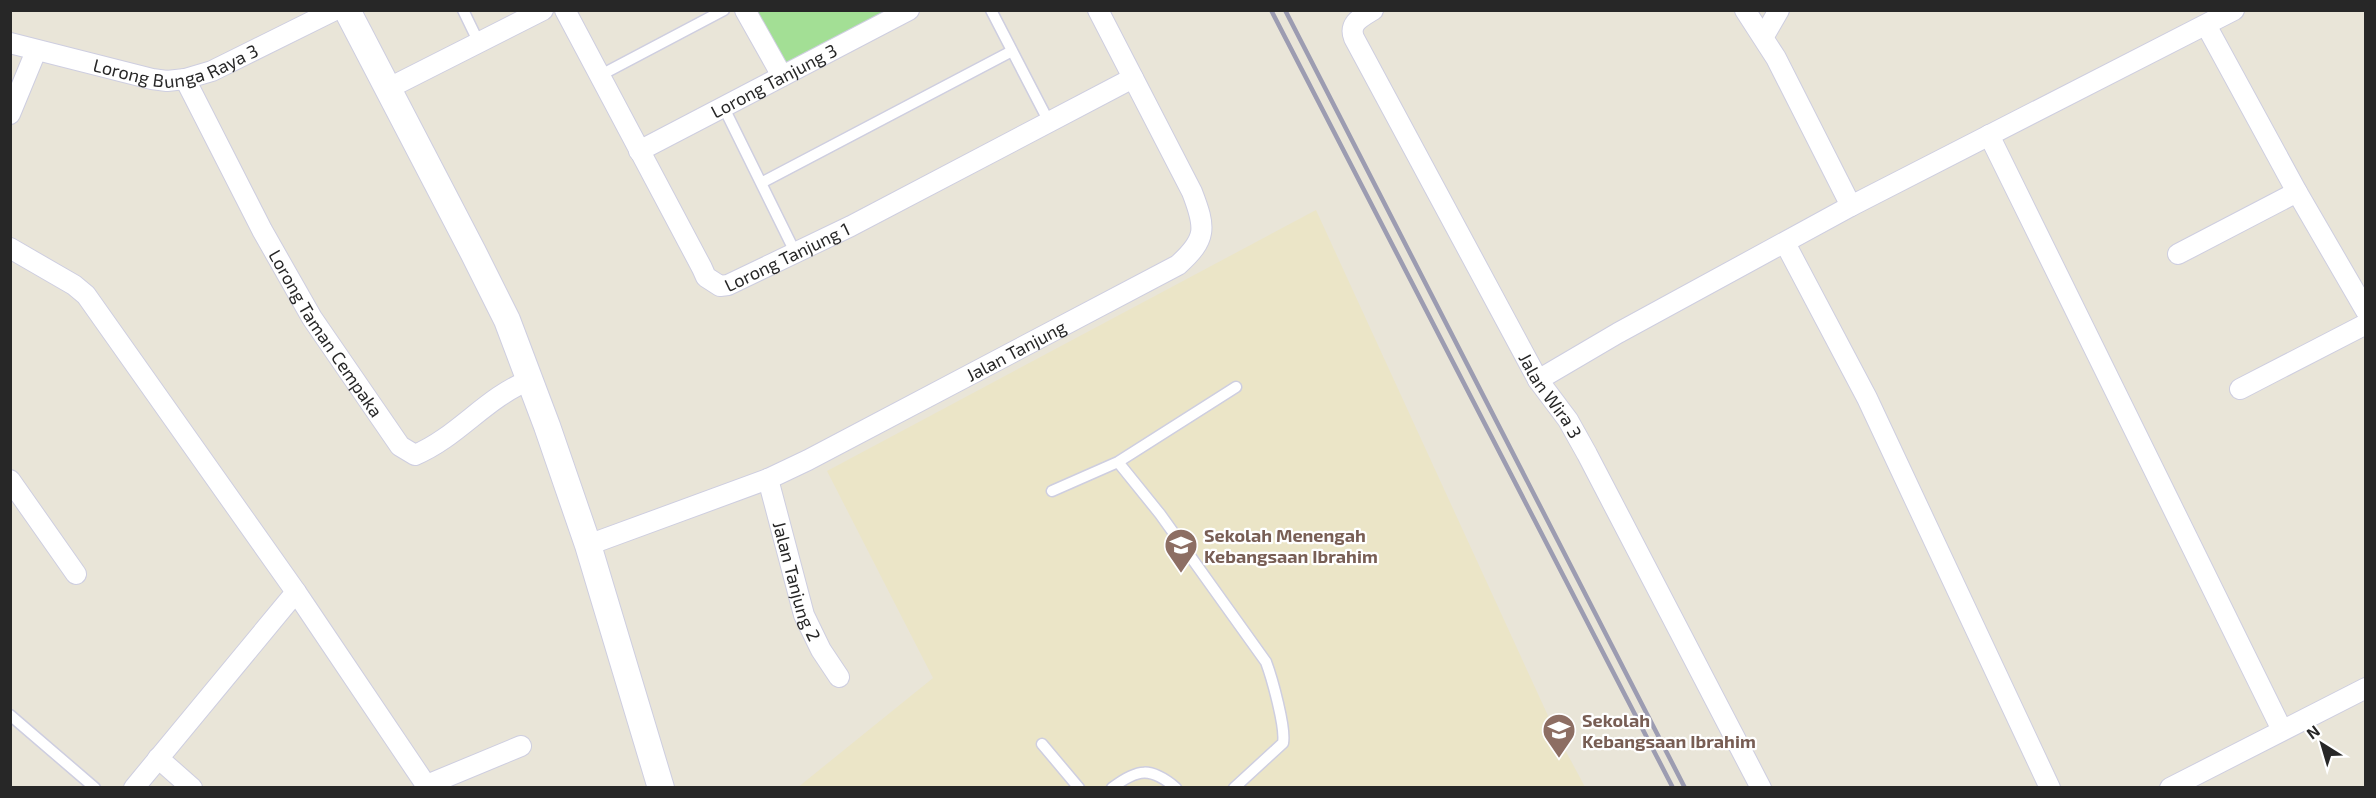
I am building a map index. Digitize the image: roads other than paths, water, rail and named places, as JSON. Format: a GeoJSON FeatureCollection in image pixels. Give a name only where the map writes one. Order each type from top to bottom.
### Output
{"type":"FeatureCollection","features":[{"type":"Feature","properties":{"kind":"street","name":"Lorong Bunga Raya 3"},"geometry":{"type":"LineString","coordinates":[[10,43],[167,81],[185,79],[212,71],[335,10]]}},
{"type":"Feature","properties":{"kind":"street"},"geometry":{"type":"LineString","coordinates":[[347,10],[507,320],[588,545],[661,788]]}},
{"type":"Feature","properties":{"kind":"street"},"geometry":{"type":"LineString","coordinates":[[387,89],[543,10]]}},
{"type":"Feature","properties":{"kind":"street","name":"Lorong Tanjung 1"},"geometry":{"type":"LineString","coordinates":[[565,10],[702,268],[712,282],[720,286],[728,285],[851,226],[1133,78]]}},
{"type":"Feature","properties":{"kind":"street"},"geometry":{"type":"LineString","coordinates":[[745,10],[782,76]]}},
{"type":"Feature","properties":{"kind":"street","name":"Jalan Tanjung"},"geometry":{"type":"LineString","coordinates":[[588,545],[768,479],[865,431],[1178,266],[1189,256],[1199,243],[1203,231],[1202,218],[1192,192],[1098,10]]}},
{"type":"Feature","properties":{"kind":"street","name":"Jalan Wira 3"},"geometry":{"type":"LineString","coordinates":[[1373,10],[1357,19],[1352,32],[1354,38],[1538,380],[1568,420],[1587,454],[1761,788]]}},
{"type":"Feature","properties":{"kind":"street"},"geometry":{"type":"LineString","coordinates":[[1745,10],[1764,36],[1851,206]]}},
{"type":"Feature","properties":{"kind":"street"},"geometry":{"type":"LineString","coordinates":[[1764,36],[1779,10]]}},
{"type":"Feature","properties":{"kind":"street"},"geometry":{"type":"LineString","coordinates":[[1538,380],[1618,333],[1851,206],[2210,19],[2234,10]]}},
{"type":"Feature","properties":{"kind":"street","name":"Lorong Tanjung 3"},"geometry":{"type":"LineString","coordinates":[[639,150],[903,12]]}},
{"type":"Feature","properties":{"kind":"street"},"geometry":{"type":"LineString","coordinates":[[2210,19],[2297,192],[2366,311]]}},
{"type":"Feature","properties":{"kind":"street"},"geometry":{"type":"LineString","coordinates":[[10,114],[36,51]]}},
{"type":"Feature","properties":{"kind":"street","name":"Lorong Taman Cempaka"},"geometry":{"type":"LineString","coordinates":[[185,79],[262,230],[306,308],[400,446],[415,455],[433,447],[502,393],[530,380]]}},
{"type":"Feature","properties":{"kind":"street"},"geometry":{"type":"LineString","coordinates":[[1989,135],[2282,730]]}},
{"type":"Feature","properties":{"kind":"street"},"geometry":{"type":"LineString","coordinates":[[2178,254],[2297,192]]}},
{"type":"Feature","properties":{"kind":"street"},"geometry":{"type":"LineString","coordinates":[[1785,243],[1867,398],[2050,788]]}},
{"type":"Feature","properties":{"kind":"street"},"geometry":{"type":"LineString","coordinates":[[10,248],[74,285],[86,295],[296,592],[427,786],[521,746]]}},
{"type":"Feature","properties":{"kind":"street"},"geometry":{"type":"LineString","coordinates":[[2240,389],[2366,324]]}},
{"type":"Feature","properties":{"kind":"street","name":"Jalan Tanjung 2"},"geometry":{"type":"LineString","coordinates":[[768,479],[804,615],[821,650],[839,677]]}},
{"type":"Feature","properties":{"kind":"street"},"geometry":{"type":"LineString","coordinates":[[13,491],[76,574]]}},
{"type":"Feature","properties":{"kind":"street"},"geometry":{"type":"LineString","coordinates":[[134,788],[296,592]]}},
{"type":"Feature","properties":{"kind":"street"},"geometry":{"type":"LineString","coordinates":[[2170,788],[2366,688]]}},
{"type":"Feature","properties":{"kind":"street"},"geometry":{"type":"LineString","coordinates":[[158,758],[192,788]]}},
{"type":"Feature","properties":{"kind":"lane"},"geometry":{"type":"LineString","coordinates":[[464,10],[479,43]]}},
{"type":"Feature","properties":{"kind":"lane"},"geometry":{"type":"LineString","coordinates":[[599,76],[724,10]]}},
{"type":"Feature","properties":{"kind":"lane"},"geometry":{"type":"LineString","coordinates":[[991,10],[1049,122]]}},
{"type":"Feature","properties":{"kind":"lane"},"geometry":{"type":"LineString","coordinates":[[761,183],[1012,51]]}},
{"type":"Feature","properties":{"kind":"lane"},"geometry":{"type":"LineString","coordinates":[[723,106],[795,252]]}},
{"type":"Feature","properties":{"kind":"lane"},"geometry":{"type":"LineString","coordinates":[[1052,491],[1118,462],[1236,387]]}},
{"type":"Feature","properties":{"kind":"lane"},"geometry":{"type":"LineString","coordinates":[[1118,462],[1160,514],[1266,662],[1271,676],[1284,730],[1283,743],[1234,788]]}},
{"type":"Feature","properties":{"kind":"lane"},"geometry":{"type":"LineString","coordinates":[[10,715],[95,788]]}},
{"type":"Feature","properties":{"kind":"lane"},"geometry":{"type":"LineString","coordinates":[[1042,744],[1079,788]]}},
{"type":"Feature","properties":{"kind":"lane"},"geometry":{"type":"LineString","coordinates":[[1112,788],[1141,771],[1155,773],[1176,788]]}},
{"type":"Feature","properties":{"kind":"railway"},"geometry":{"type":"LineString","coordinates":[[1271,10],[1673,788]]}},
{"type":"Feature","properties":{"kind":"railway"},"geometry":{"type":"LineString","coordinates":[[1285,10],[1685,788]]}},
{"type":"Feature","properties":{"kind":"place","name":"Sekolah Menengah Kebangsaan Ibrahim"},"geometry":{"type":"Point","coordinates":[1181,574]}},
{"type":"Feature","properties":{"kind":"place","name":"Sekolah Kebangsaan Ibrahim"},"geometry":{"type":"Point","coordinates":[1559,759]}}]}
